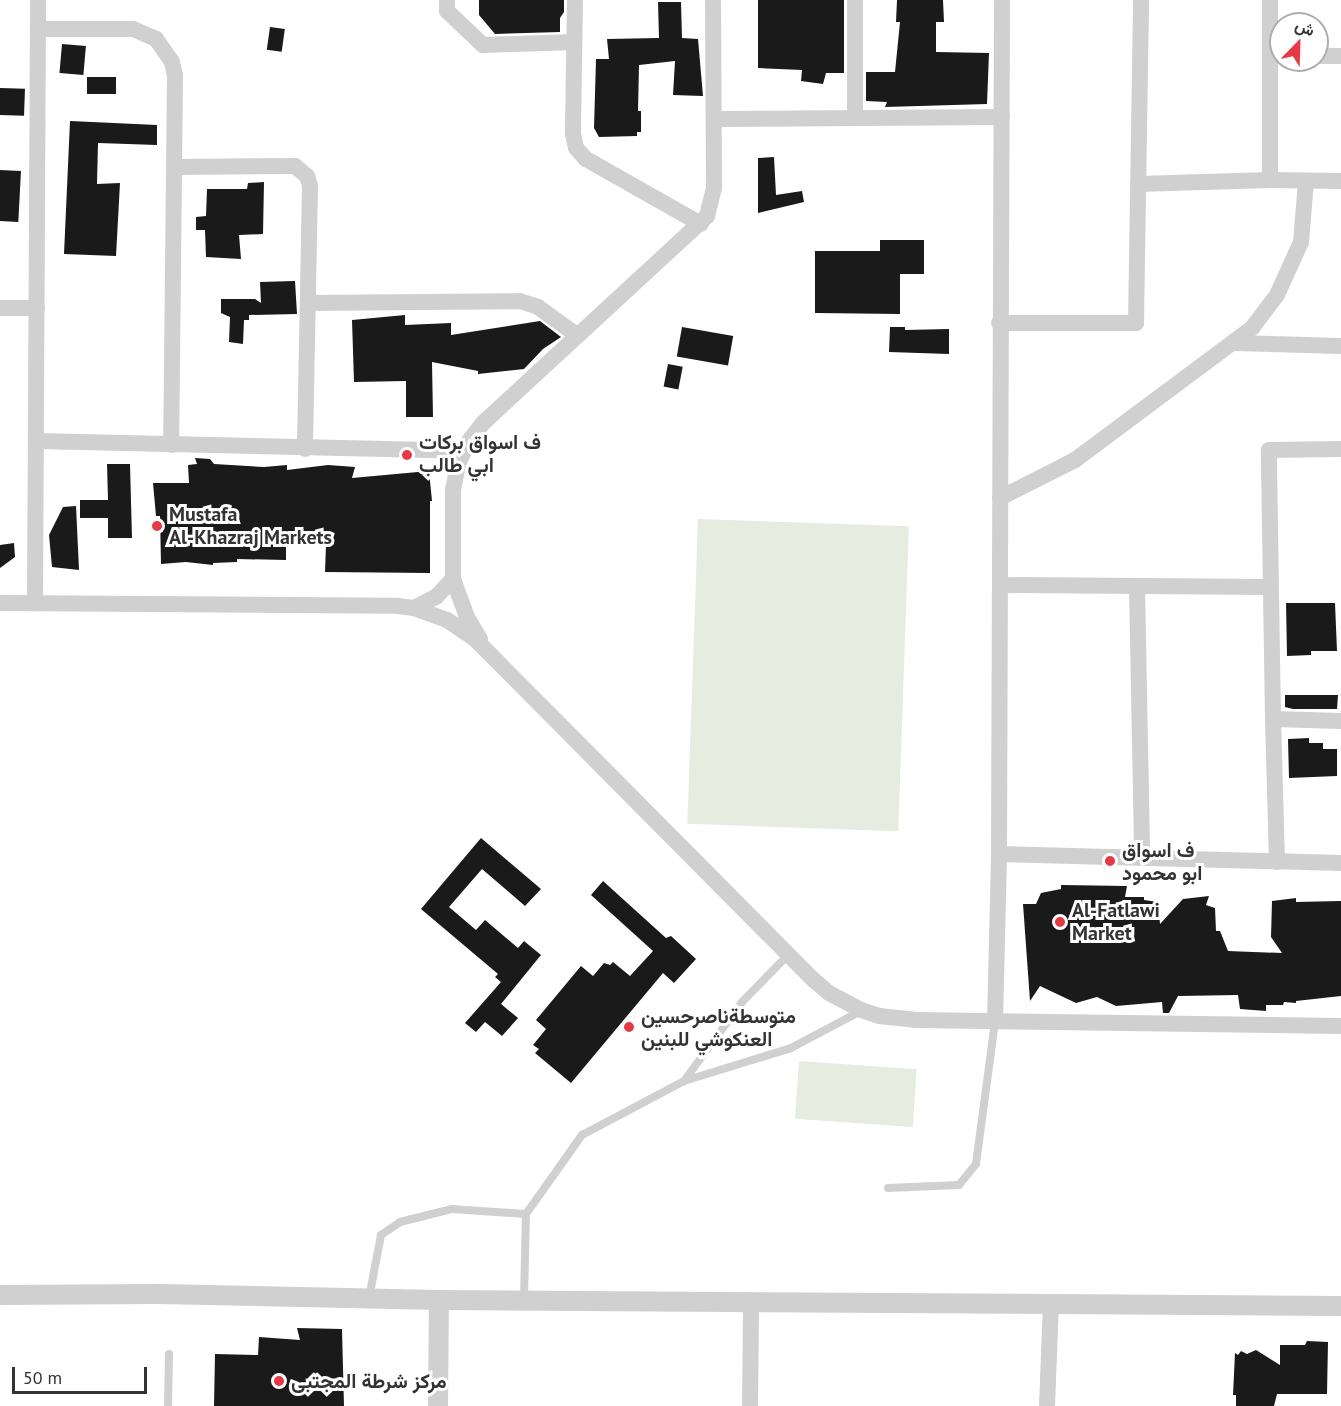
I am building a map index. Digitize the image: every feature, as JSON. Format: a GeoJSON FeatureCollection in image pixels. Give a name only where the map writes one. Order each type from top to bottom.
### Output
{"type":"FeatureCollection","features":[{"type":"Feature","properties":{"kind":"street"},"geometry":{"type":"LineString","coordinates":[[35,603],[38,0]]}},
{"type":"Feature","properties":{"kind":"street"},"geometry":{"type":"LineString","coordinates":[[447,0],[447,11],[483,45],[574,42]]}},
{"type":"Feature","properties":{"kind":"street"},"geometry":{"type":"LineString","coordinates":[[575,0],[573,134],[576,148],[586,159],[701,224]]}},
{"type":"Feature","properties":{"kind":"street"},"geometry":{"type":"LineString","coordinates":[[488,651],[467,616],[453,579],[453,490],[463,451],[483,423],[701,224],[711,207],[714,197],[713,0]]}},
{"type":"Feature","properties":{"kind":"street"},"geometry":{"type":"LineString","coordinates":[[855,0],[855,118]]}},
{"type":"Feature","properties":{"kind":"street"},"geometry":{"type":"LineString","coordinates":[[995,1022],[999,855],[999,323],[1002,0]]}},
{"type":"Feature","properties":{"kind":"street"},"geometry":{"type":"LineString","coordinates":[[999,323],[1136,323],[1141,0]]}},
{"type":"Feature","properties":{"kind":"street"},"geometry":{"type":"LineString","coordinates":[[38,29],[125,28],[141,32],[156,39],[168,53],[174,69],[171,445]]}},
{"type":"Feature","properties":{"kind":"street"},"geometry":{"type":"LineString","coordinates":[[1270,180],[1274,72]]}},
{"type":"Feature","properties":{"kind":"street"},"geometry":{"type":"LineString","coordinates":[[714,119],[1002,117]]}},
{"type":"Feature","properties":{"kind":"street"},"geometry":{"type":"LineString","coordinates":[[174,167],[290,166],[304,171],[310,186],[305,449]]}},
{"type":"Feature","properties":{"kind":"street"},"geometry":{"type":"LineString","coordinates":[[1138,184],[1270,180],[1341,181]]}},
{"type":"Feature","properties":{"kind":"street"},"geometry":{"type":"LineString","coordinates":[[1000,498],[1075,459],[1252,328],[1277,295],[1301,242],[1306,181]]}},
{"type":"Feature","properties":{"kind":"street"},"geometry":{"type":"LineString","coordinates":[[308,303],[520,301],[538,307],[578,336]]}},
{"type":"Feature","properties":{"kind":"street"},"geometry":{"type":"LineString","coordinates":[[0,308],[37,308]]}},
{"type":"Feature","properties":{"kind":"street"},"geometry":{"type":"LineString","coordinates":[[1232,344],[1341,346]]}},
{"type":"Feature","properties":{"kind":"street"},"geometry":{"type":"LineString","coordinates":[[36,441],[463,451]]}},
{"type":"Feature","properties":{"kind":"street"},"geometry":{"type":"LineString","coordinates":[[1277,862],[1269,587],[1269,450],[1341,449]]}},
{"type":"Feature","properties":{"kind":"street"},"geometry":{"type":"LineString","coordinates":[[414,608],[436,597],[453,579]]}},
{"type":"Feature","properties":{"kind":"street"},"geometry":{"type":"LineString","coordinates":[[1000,585],[1269,587]]}},
{"type":"Feature","properties":{"kind":"street"},"geometry":{"type":"LineString","coordinates":[[1137,587],[1142,858]]}},
{"type":"Feature","properties":{"kind":"street"},"geometry":{"type":"LineString","coordinates":[[0,603],[369,605],[414,608],[454,624],[488,651],[788,955],[829,993],[861,1010],[897,1019],[1341,1026]]}},
{"type":"Feature","properties":{"kind":"street"},"geometry":{"type":"LineString","coordinates":[[1273,719],[1341,722]]}},
{"type":"Feature","properties":{"kind":"street"},"geometry":{"type":"LineString","coordinates":[[999,855],[1341,863]]}},
{"type":"Feature","properties":{"kind":"street"},"geometry":{"type":"LineString","coordinates":[[0,1295],[158,1294],[439,1300],[1341,1306]]}},
{"type":"Feature","properties":{"kind":"street"},"geometry":{"type":"LineString","coordinates":[[438,1406],[439,1300]]}},
{"type":"Feature","properties":{"kind":"street"},"geometry":{"type":"LineString","coordinates":[[750,1406],[751,1302]]}},
{"type":"Feature","properties":{"kind":"street"},"geometry":{"type":"LineString","coordinates":[[1047,1406],[1051,1304]]}},
{"type":"Feature","properties":{"kind":"lane"},"geometry":{"type":"LineString","coordinates":[[684,1082],[742,1002],[788,955]]}},
{"type":"Feature","properties":{"kind":"lane"},"geometry":{"type":"LineString","coordinates":[[524,1300],[526,1214],[582,1135],[684,1082],[791,1048],[861,1010]]}},
{"type":"Feature","properties":{"kind":"lane"},"geometry":{"type":"LineString","coordinates":[[888,1188],[959,1185],[976,1164],[995,1022]]}},
{"type":"Feature","properties":{"kind":"lane"},"geometry":{"type":"LineString","coordinates":[[369,1299],[381,1235],[400,1222],[452,1209],[526,1214]]}},
{"type":"Feature","properties":{"kind":"lane"},"geometry":{"type":"LineString","coordinates":[[168,1406],[170,1354]]}},
{"type":"Feature","properties":{"kind":"shaded area"},"geometry":{"type":"Polygon","coordinates":[[[698,519],[909,526],[898,831],[687,824],[698,519]]]}},
{"type":"Feature","properties":{"kind":"shaded area"},"geometry":{"type":"Polygon","coordinates":[[[799,1061],[917,1069],[913,1127],[795,1119],[799,1061]]]}},
{"type":"Feature","properties":{"kind":"building"},"geometry":{"type":"Polygon","coordinates":[[[479,0],[564,0],[560,32],[495,34],[479,15],[479,0]]]}},
{"type":"Feature","properties":{"kind":"building"},"geometry":{"type":"Polygon","coordinates":[[[758,0],[844,0],[844,73],[826,73],[823,84],[801,81],[802,70],[758,68],[758,0]]]}},
{"type":"Feature","properties":{"kind":"building"},"geometry":{"type":"Polygon","coordinates":[[[897,0],[943,0],[944,22],[936,22],[936,52],[989,53],[987,104],[885,107],[887,102],[866,101],[866,72],[895,72],[900,22],[896,22],[897,0]]]}},
{"type":"Feature","properties":{"kind":"building"},"geometry":{"type":"Polygon","coordinates":[[[658,2],[681,2],[682,38],[698,39],[703,96],[673,95],[675,61],[639,65],[638,111],[641,111],[641,132],[637,132],[637,136],[599,137],[594,128],[596,59],[609,59],[607,39],[659,38],[658,2]]]}},
{"type":"Feature","properties":{"kind":"building"},"geometry":{"type":"Polygon","coordinates":[[[270,27],[285,29],[282,52],[267,50],[270,27]]]}},
{"type":"Feature","properties":{"kind":"building"},"geometry":{"type":"Polygon","coordinates":[[[62,44],[86,46],[83,75],[59,73],[62,44]]]}},
{"type":"Feature","properties":{"kind":"building"},"geometry":{"type":"Polygon","coordinates":[[[87,77],[116,77],[116,94],[87,94],[87,77]]]}},
{"type":"Feature","properties":{"kind":"building"},"geometry":{"type":"Polygon","coordinates":[[[0,88],[25,89],[24,116],[0,115],[0,88]]]}},
{"type":"Feature","properties":{"kind":"building"},"geometry":{"type":"Polygon","coordinates":[[[70,121],[157,125],[157,145],[98,143],[97,184],[120,183],[116,256],[64,254],[70,121]]]}},
{"type":"Feature","properties":{"kind":"building"},"geometry":{"type":"Polygon","coordinates":[[[774,157],[776,195],[802,191],[804,202],[758,213],[758,158],[774,157]]]}},
{"type":"Feature","properties":{"kind":"building"},"geometry":{"type":"Polygon","coordinates":[[[0,170],[21,171],[18,222],[0,221],[0,170]]]}},
{"type":"Feature","properties":{"kind":"building"},"geometry":{"type":"Polygon","coordinates":[[[264,182],[263,234],[239,235],[241,259],[206,257],[205,230],[196,230],[196,217],[206,216],[207,189],[247,189],[248,183],[264,182]]]}},
{"type":"Feature","properties":{"kind":"building"},"geometry":{"type":"Polygon","coordinates":[[[880,240],[924,240],[924,274],[900,274],[900,314],[815,313],[815,251],[880,251],[880,240]]]}},
{"type":"Feature","properties":{"kind":"building"},"geometry":{"type":"Polygon","coordinates":[[[295,281],[297,314],[249,315],[249,320],[244,320],[243,344],[229,342],[230,317],[221,313],[221,299],[255,299],[261,303],[260,282],[295,281]]]}},
{"type":"Feature","properties":{"kind":"building"},"geometry":{"type":"Polygon","coordinates":[[[405,315],[405,325],[451,323],[451,335],[540,321],[561,337],[543,349],[524,369],[478,374],[478,371],[432,362],[433,417],[406,417],[406,381],[354,382],[352,320],[405,315]]]}},
{"type":"Feature","properties":{"kind":"building"},"geometry":{"type":"Polygon","coordinates":[[[682,327],[733,336],[728,366],[677,357],[682,327]]]}},
{"type":"Feature","properties":{"kind":"building"},"geometry":{"type":"Polygon","coordinates":[[[890,327],[905,327],[905,330],[949,329],[949,354],[889,352],[890,327]]]}},
{"type":"Feature","properties":{"kind":"building"},"geometry":{"type":"Polygon","coordinates":[[[668,364],[683,367],[678,389],[664,387],[668,364]]]}},
{"type":"Feature","properties":{"kind":"building"},"geometry":{"type":"Polygon","coordinates":[[[195,458],[210,459],[214,464],[264,467],[287,465],[287,470],[328,465],[355,467],[352,478],[429,471],[432,501],[430,501],[430,573],[325,572],[326,545],[286,547],[286,560],[237,559],[237,562],[213,563],[213,565],[186,562],[161,564],[160,516],[156,516],[153,483],[189,483],[188,465],[197,464],[195,458]]]}},
{"type":"Feature","properties":{"kind":"building"},"geometry":{"type":"Polygon","coordinates":[[[107,464],[130,464],[132,538],[108,538],[108,518],[80,518],[80,500],[108,500],[107,464]]]}},
{"type":"Feature","properties":{"kind":"building"},"geometry":{"type":"Polygon","coordinates":[[[76,506],[79,570],[52,567],[49,535],[63,507],[76,506]]]}},
{"type":"Feature","properties":{"kind":"building"},"geometry":{"type":"Polygon","coordinates":[[[14,543],[15,557],[0,568],[0,545],[14,543]]]}},
{"type":"Feature","properties":{"kind":"building"},"geometry":{"type":"Polygon","coordinates":[[[1286,603],[1335,603],[1337,651],[1311,651],[1311,655],[1287,656],[1286,603]]]}},
{"type":"Feature","properties":{"kind":"building"},"geometry":{"type":"Polygon","coordinates":[[[1285,695],[1338,695],[1337,709],[1285,707],[1285,695]]]}},
{"type":"Feature","properties":{"kind":"building"},"geometry":{"type":"Polygon","coordinates":[[[1309,738],[1309,743],[1323,743],[1323,749],[1337,749],[1337,776],[1289,778],[1288,739],[1309,738]]]}},
{"type":"Feature","properties":{"kind":"building"},"geometry":{"type":"Polygon","coordinates":[[[481,838],[541,889],[525,906],[482,869],[449,907],[476,930],[485,920],[518,948],[524,941],[541,955],[501,1004],[518,1018],[502,1036],[485,1022],[476,1032],[465,1023],[501,982],[495,977],[498,974],[421,909],[481,838]]]}},
{"type":"Feature","properties":{"kind":"building"},"geometry":{"type":"Polygon","coordinates":[[[603,881],[666,938],[671,936],[696,959],[674,983],[663,973],[571,1083],[535,1053],[539,1049],[533,1045],[546,1029],[536,1020],[581,966],[593,976],[604,963],[610,965],[613,962],[630,976],[653,951],[591,895],[603,881]]]}},
{"type":"Feature","properties":{"kind":"building"},"geometry":{"type":"Polygon","coordinates":[[[1061,885],[1127,886],[1125,897],[1144,897],[1144,900],[1158,902],[1160,924],[1183,899],[1209,896],[1206,905],[1215,908],[1216,931],[1220,931],[1228,951],[1282,953],[1271,937],[1272,901],[1296,898],[1296,902],[1341,901],[1341,996],[1296,1001],[1296,1003],[1284,1002],[1283,1005],[1266,1005],[1266,1011],[1240,1009],[1238,995],[1178,996],[1169,1013],[1163,1013],[1162,1002],[1116,1006],[1097,997],[1076,1003],[1040,986],[1030,1001],[1023,904],[1036,904],[1041,893],[1061,889],[1061,885]]]}},
{"type":"Feature","properties":{"kind":"building","name":"مركز شرطة المجتبى"},"geometry":{"type":"Polygon","coordinates":[[[297,1328],[342,1329],[344,1406],[214,1406],[215,1354],[258,1355],[259,1337],[300,1340],[297,1328]]]}},
{"type":"Feature","properties":{"kind":"building"},"geometry":{"type":"Polygon","coordinates":[[[1307,1341],[1328,1342],[1327,1394],[1277,1394],[1274,1406],[1236,1406],[1236,1395],[1233,1395],[1235,1353],[1238,1355],[1241,1351],[1247,1354],[1256,1350],[1280,1365],[1280,1345],[1305,1345],[1307,1341]]]}},
{"type":"Feature","properties":{"kind":"place","name":"ف اسواق بركات ابي طالب"},"geometry":{"type":"Point","coordinates":[407,455]}},
{"type":"Feature","properties":{"kind":"place","name":"Mustafa Al-Khazraj Markets"},"geometry":{"type":"Point","coordinates":[157,526]}},
{"type":"Feature","properties":{"kind":"place","name":"ف اسواق ابو محمود"},"geometry":{"type":"Point","coordinates":[1110,861]}},
{"type":"Feature","properties":{"kind":"place","name":"Al-Fatlawi Market"},"geometry":{"type":"Point","coordinates":[1060,922]}},
{"type":"Feature","properties":{"kind":"place","name":"متوسطةناصرحسين العنكوشي للبنين"},"geometry":{"type":"Point","coordinates":[629,1027]}},
{"type":"Feature","properties":{"kind":"place","name":"مركز شرطة المجتبى"},"geometry":{"type":"Point","coordinates":[279,1381]}}]}
